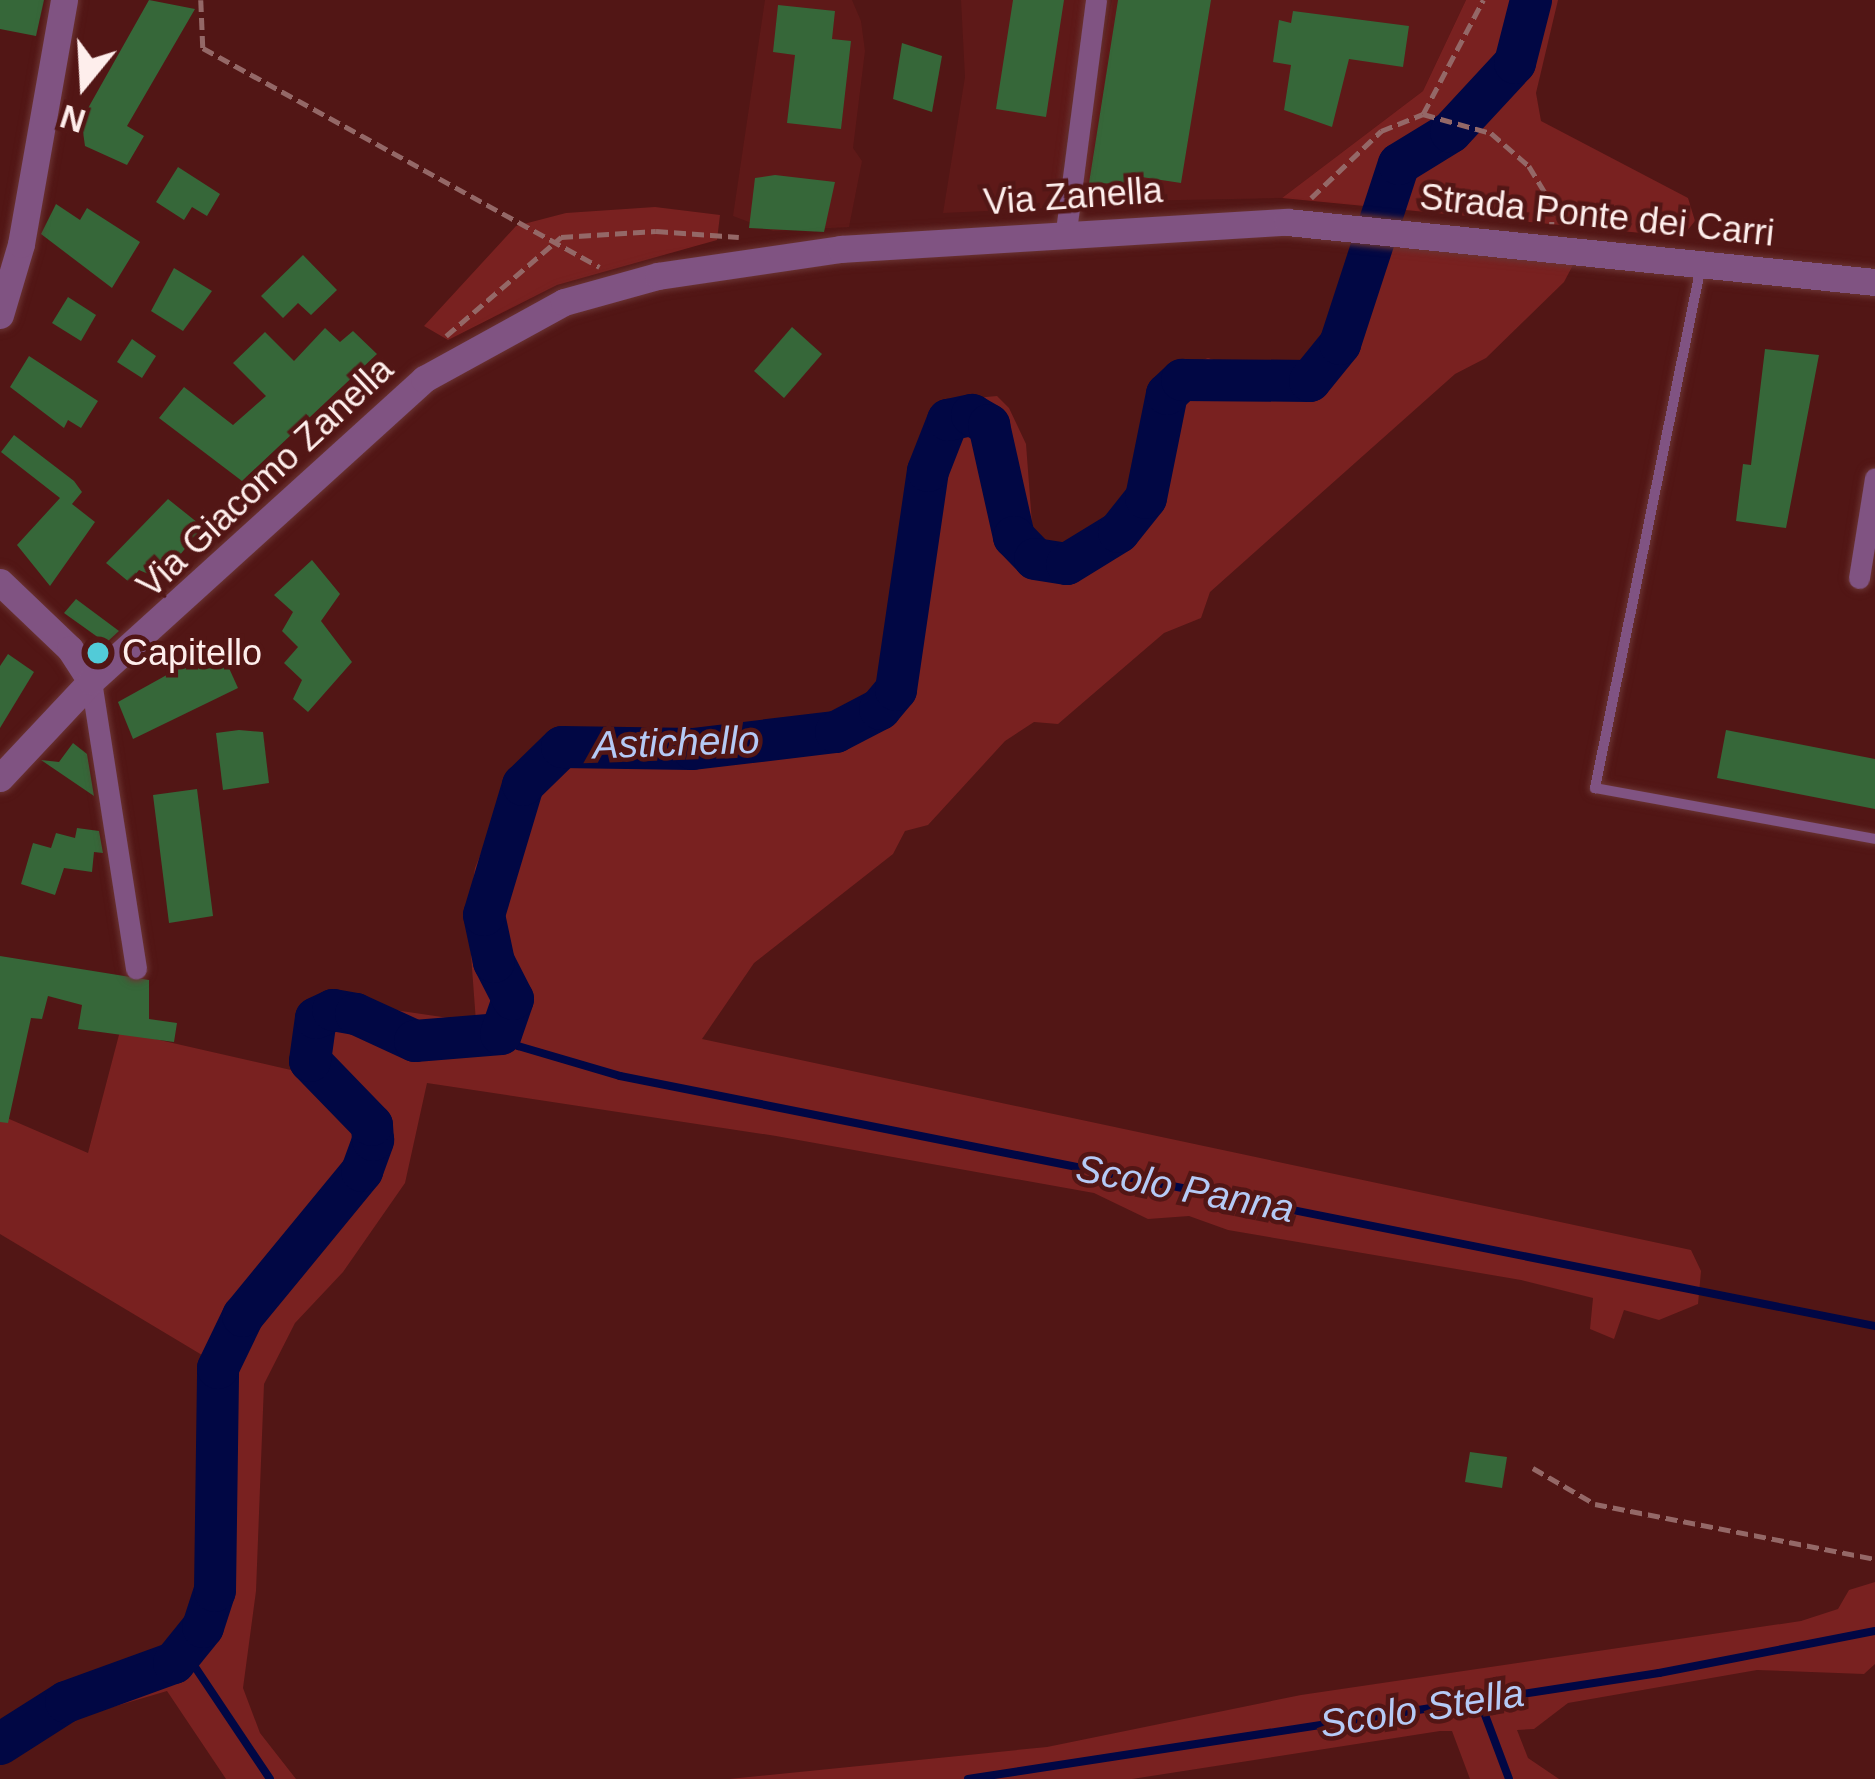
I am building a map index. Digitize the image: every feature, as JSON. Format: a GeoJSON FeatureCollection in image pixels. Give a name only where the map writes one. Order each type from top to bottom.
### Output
{"type":"FeatureCollection","features":[{"type":"Feature","properties":{"kind":"street"},"geometry":{"type":"LineString","coordinates":[[2,301],[64,0]]}},
{"type":"Feature","properties":{"kind":"street"},"geometry":{"type":"LineString","coordinates":[[1066,231],[1096,0]]}},
{"type":"Feature","properties":{"kind":"street","name":"Via Zanella"},"geometry":{"type":"LineString","coordinates":[[841,249],[1066,231],[1299,222]]}},
{"type":"Feature","properties":{"kind":"street","name":"Strada Ponte dei Carri"},"geometry":{"type":"LineString","coordinates":[[1299,222],[1419,230],[1875,283]]}},
{"type":"Feature","properties":{"kind":"street","name":"Via Giacomo Zanella"},"geometry":{"type":"LineString","coordinates":[[0,778],[91,680],[424,379],[564,302],[628,284],[841,249]]}},
{"type":"Feature","properties":{"kind":"street"},"geometry":{"type":"LineString","coordinates":[[1859,578],[1875,478]]}},
{"type":"Feature","properties":{"kind":"street"},"geometry":{"type":"LineString","coordinates":[[0,582],[70,649],[91,680],[136,969]]}},
{"type":"Feature","properties":{"kind":"lane"},"geometry":{"type":"LineString","coordinates":[[1702,263],[1594,788],[1875,839]]}},
{"type":"Feature","properties":{"kind":"path"},"geometry":{"type":"LineString","coordinates":[[201,0],[203,48],[628,284]]}},
{"type":"Feature","properties":{"kind":"path"},"geometry":{"type":"LineString","coordinates":[[1423,114],[1483,0]]}},
{"type":"Feature","properties":{"kind":"path"},"geometry":{"type":"LineString","coordinates":[[1299,222],[1286,207],[1306,206],[1325,178],[1381,131],[1423,114],[1491,133],[1529,166],[1552,204],[1551,245]]}},
{"type":"Feature","properties":{"kind":"path"},"geometry":{"type":"LineString","coordinates":[[429,350],[556,241],[656,231],[754,236]]}},
{"type":"Feature","properties":{"kind":"path"},"geometry":{"type":"LineString","coordinates":[[1533,1468],[1595,1504],[1875,1559]]}},
{"type":"Feature","properties":{"kind":"shaded area"},"geometry":{"type":"Polygon","coordinates":[[[765,0],[852,0],[861,21],[865,51],[853,148],[862,161],[849,227],[773,231],[733,216],[765,0]]]}},
{"type":"Feature","properties":{"kind":"shaded area"},"geometry":{"type":"Polygon","coordinates":[[[961,0],[1088,0],[1058,188],[1047,208],[943,213],[965,77],[961,0]]]}},
{"type":"Feature","properties":{"kind":"shaded area"},"geometry":{"type":"Polygon","coordinates":[[[1112,0],[1466,0],[1423,91],[1282,198],[1076,202],[1112,0]]]}},
{"type":"Feature","properties":{"kind":"shaded area"},"geometry":{"type":"Polygon","coordinates":[[[1466,0],[1558,0],[1536,93],[1541,121],[1688,198],[1695,221],[1682,237],[1282,198],[1423,91],[1466,0]]]}},
{"type":"Feature","properties":{"kind":"shaded area"},"geometry":{"type":"Polygon","coordinates":[[[655,207],[720,215],[717,240],[557,285],[448,340],[424,326],[516,226],[566,213],[655,207]]]}},
{"type":"Feature","properties":{"kind":"shaded area"},"geometry":{"type":"Polygon","coordinates":[[[1353,239],[1573,265],[1564,282],[1486,358],[1455,374],[1210,592],[1201,618],[1164,633],[1058,724],[1034,722],[1005,741],[928,825],[905,831],[893,854],[754,963],[702,1039],[1691,1250],[1701,1271],[1698,1304],[1659,1320],[1624,1310],[1614,1339],[1590,1329],[1593,1298],[1521,1280],[1228,1230],[1189,1216],[1148,1219],[1094,1193],[776,1136],[427,1083],[405,1183],[343,1272],[295,1323],[264,1384],[256,1591],[243,1688],[260,1733],[296,1779],[226,1779],[167,1691],[72,1719],[0,1761],[0,1720],[100,1675],[172,1656],[184,1644],[209,1568],[215,1410],[207,1358],[0,1234],[0,1115],[88,1153],[120,1031],[304,1073],[313,998],[476,1022],[468,914],[475,868],[505,794],[543,750],[565,736],[641,745],[793,733],[864,709],[876,698],[922,443],[938,418],[964,399],[997,396],[1009,408],[1026,444],[1033,537],[1058,556],[1104,522],[1142,474],[1165,374],[1208,358],[1238,368],[1292,367],[1319,347],[1353,239]]]}},
{"type":"Feature","properties":{"kind":"shaded area"},"geometry":{"type":"Polygon","coordinates":[[[1875,1582],[1875,1664],[1864,1674],[1757,1670],[1568,1703],[1534,1729],[1517,1730],[1528,1758],[1559,1779],[1470,1779],[1452,1731],[1440,1731],[1132,1779],[729,1779],[1047,1747],[1301,1695],[1801,1621],[1838,1609],[1849,1590],[1875,1582]]]}},
{"type":"Feature","properties":{"kind":"building"},"geometry":{"type":"Polygon","coordinates":[[[0,0],[44,0],[36,36],[0,29],[0,0]]]}},
{"type":"Feature","properties":{"kind":"building"},"geometry":{"type":"Polygon","coordinates":[[[149,0],[195,9],[127,126],[144,136],[127,165],[85,146],[83,132],[87,110],[149,0]]]}},
{"type":"Feature","properties":{"kind":"building"},"geometry":{"type":"Polygon","coordinates":[[[1013,0],[1064,0],[1046,117],[996,109],[1013,0]]]}},
{"type":"Feature","properties":{"kind":"building"},"geometry":{"type":"Polygon","coordinates":[[[1118,0],[1211,0],[1181,183],[1135,176],[1134,184],[1089,183],[1118,0]]]}},
{"type":"Feature","properties":{"kind":"building"},"geometry":{"type":"Polygon","coordinates":[[[778,5],[835,11],[832,39],[851,41],[841,129],[787,123],[795,55],[773,52],[778,5]]]}},
{"type":"Feature","properties":{"kind":"building"},"geometry":{"type":"Polygon","coordinates":[[[1293,11],[1409,26],[1403,67],[1349,59],[1332,127],[1284,110],[1291,65],[1273,62],[1279,20],[1291,23],[1293,11]]]}},
{"type":"Feature","properties":{"kind":"building"},"geometry":{"type":"Polygon","coordinates":[[[902,43],[942,56],[932,112],[893,99],[902,43]]]}},
{"type":"Feature","properties":{"kind":"building"},"geometry":{"type":"Polygon","coordinates":[[[178,167],[220,194],[207,216],[192,207],[184,220],[156,202],[178,167]]]}},
{"type":"Feature","properties":{"kind":"building"},"geometry":{"type":"Polygon","coordinates":[[[775,175],[835,182],[824,232],[749,228],[755,178],[775,175]]]}},
{"type":"Feature","properties":{"kind":"building"},"geometry":{"type":"Polygon","coordinates":[[[56,204],[80,220],[87,208],[140,242],[112,288],[41,234],[56,204]]]}},
{"type":"Feature","properties":{"kind":"building"},"geometry":{"type":"Polygon","coordinates":[[[303,255],[337,290],[311,315],[298,303],[283,318],[261,296],[303,255]]]}},
{"type":"Feature","properties":{"kind":"building"},"geometry":{"type":"Polygon","coordinates":[[[174,268],[212,291],[183,331],[151,311],[174,268]]]}},
{"type":"Feature","properties":{"kind":"building"},"geometry":{"type":"Polygon","coordinates":[[[68,297],[96,315],[81,341],[52,323],[68,297]]]}},
{"type":"Feature","properties":{"kind":"building"},"geometry":{"type":"Polygon","coordinates":[[[792,327],[822,354],[784,398],[754,371],[792,327]]]}},
{"type":"Feature","properties":{"kind":"building"},"geometry":{"type":"Polygon","coordinates":[[[325,328],[340,342],[353,331],[377,354],[242,481],[159,418],[184,387],[233,425],[266,396],[233,363],[265,332],[294,361],[325,328]]]}},
{"type":"Feature","properties":{"kind":"building"},"geometry":{"type":"Polygon","coordinates":[[[132,339],[156,356],[142,378],[117,362],[132,339]]]}},
{"type":"Feature","properties":{"kind":"building"},"geometry":{"type":"Polygon","coordinates":[[[1765,349],[1819,355],[1786,528],[1736,521],[1743,464],[1751,465],[1765,349]]]}},
{"type":"Feature","properties":{"kind":"building"},"geometry":{"type":"Polygon","coordinates":[[[29,356],[98,401],[81,428],[68,420],[64,428],[10,387],[29,356]]]}},
{"type":"Feature","properties":{"kind":"building"},"geometry":{"type":"Polygon","coordinates":[[[14,435],[74,481],[82,492],[72,504],[95,522],[50,586],[17,545],[60,498],[1,452],[14,435]]]}},
{"type":"Feature","properties":{"kind":"building"},"geometry":{"type":"Polygon","coordinates":[[[168,499],[203,527],[160,579],[139,570],[129,582],[106,563],[168,499]]]}},
{"type":"Feature","properties":{"kind":"building"},"geometry":{"type":"Polygon","coordinates":[[[312,560],[340,594],[321,621],[352,662],[308,712],[293,699],[302,680],[284,663],[298,647],[282,631],[293,612],[274,595],[312,560]]]}},
{"type":"Feature","properties":{"kind":"building"},"geometry":{"type":"Polygon","coordinates":[[[76,599],[119,631],[106,643],[64,613],[76,599]]]}},
{"type":"Feature","properties":{"kind":"building"},"geometry":{"type":"Polygon","coordinates":[[[219,646],[238,688],[133,739],[118,702],[219,646]]]}},
{"type":"Feature","properties":{"kind":"building"},"geometry":{"type":"Polygon","coordinates":[[[8,654],[34,672],[0,728],[0,666],[8,654]]]}},
{"type":"Feature","properties":{"kind":"building"},"geometry":{"type":"Polygon","coordinates":[[[1726,730],[1875,759],[1875,809],[1717,778],[1726,730]]]}},
{"type":"Feature","properties":{"kind":"building"},"geometry":{"type":"Polygon","coordinates":[[[263,732],[269,783],[223,790],[216,733],[263,732]]]}},
{"type":"Feature","properties":{"kind":"building"},"geometry":{"type":"Polygon","coordinates":[[[73,743],[87,754],[94,796],[41,760],[59,762],[73,743]]]}},
{"type":"Feature","properties":{"kind":"building"},"geometry":{"type":"Polygon","coordinates":[[[197,789],[213,916],[169,923],[153,795],[197,789]]]}},
{"type":"Feature","properties":{"kind":"building"},"geometry":{"type":"Polygon","coordinates":[[[77,828],[99,831],[103,853],[94,852],[92,872],[64,868],[55,895],[21,884],[33,843],[51,848],[56,833],[75,838],[77,828]]]}},
{"type":"Feature","properties":{"kind":"building"},"geometry":{"type":"Polygon","coordinates":[[[0,956],[149,980],[149,1019],[177,1023],[174,1042],[78,1029],[82,1005],[48,996],[42,1019],[31,1018],[8,1123],[0,1122],[0,956]]]}},
{"type":"Feature","properties":{"kind":"building"},"geometry":{"type":"Polygon","coordinates":[[[1470,1452],[1507,1457],[1502,1488],[1465,1482],[1470,1452]]]}},
{"type":"Feature","properties":{"kind":"waterway","name":"Astichello"},"geometry":{"type":"LineString","coordinates":[[0,1744],[66,1702],[174,1663],[203,1627],[215,1591],[218,1368],[243,1316],[362,1171],[373,1140],[372,1125],[310,1061],[316,1018],[333,1010],[356,1014],[415,1041],[501,1034],[513,999],[494,962],[484,915],[523,785],[562,747],[693,749],[836,732],[880,709],[896,690],[928,471],[948,420],[972,415],[989,425],[1014,537],[1035,559],[1067,564],[1119,532],[1146,498],[1167,394],[1182,380],[1310,381],[1340,344],[1399,164],[1451,132],[1515,63],[1531,0]]}},
{"type":"Feature","properties":{"kind":"waterway","name":"Scolo Panna"},"geometry":{"type":"LineString","coordinates":[[501,1034],[518,1046],[620,1076],[1875,1326]]}},
{"type":"Feature","properties":{"kind":"waterway","name":"Scolo Stella"},"geometry":{"type":"LineString","coordinates":[[968,1779],[1659,1673],[1875,1631]]}},
{"type":"Feature","properties":{"kind":"waterway","name":"Scolo Stella"},"geometry":{"type":"LineString","coordinates":[[187,1655],[270,1779]]}},
{"type":"Feature","properties":{"kind":"waterway"},"geometry":{"type":"LineString","coordinates":[[1479,1699],[1509,1779]]}},
{"type":"Feature","properties":{"kind":"place","name":"Capitello"},"geometry":{"type":"Point","coordinates":[98,653]}}]}
